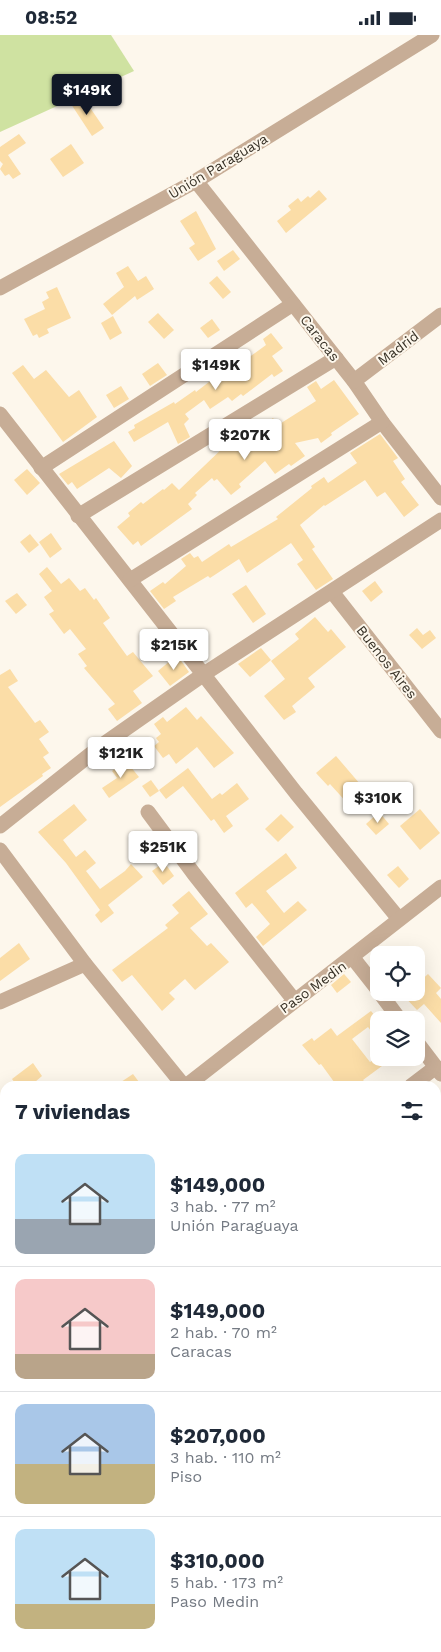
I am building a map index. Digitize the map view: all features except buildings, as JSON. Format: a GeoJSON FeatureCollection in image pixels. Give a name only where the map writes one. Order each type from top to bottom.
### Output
{"type":"FeatureCollection","features":[{"type":"Feature","properties":{"kind":"street","name":"Unión Paraguaya"},"geometry":{"type":"LineString","coordinates":[[0,288],[196,181],[432,35]]}},
{"type":"Feature","properties":{"kind":"street","name":"Caracas"},"geometry":{"type":"LineString","coordinates":[[196,181],[336,357],[382,422],[441,498]]}},
{"type":"Feature","properties":{"kind":"street"},"geometry":{"type":"LineString","coordinates":[[41,469],[293,304]]}},
{"type":"Feature","properties":{"kind":"street","name":"Madrid"},"geometry":{"type":"LineString","coordinates":[[354,381],[441,315]]}},
{"type":"Feature","properties":{"kind":"street"},"geometry":{"type":"LineString","coordinates":[[78,516],[336,357]]}},
{"type":"Feature","properties":{"kind":"street"},"geometry":{"type":"LineString","coordinates":[[0,414],[41,469],[296,793],[399,919]]}},
{"type":"Feature","properties":{"kind":"street"},"geometry":{"type":"LineString","coordinates":[[130,580],[382,422]]}},
{"type":"Feature","properties":{"kind":"street"},"geometry":{"type":"LineString","coordinates":[[0,826],[101,746],[204,674],[333,593],[441,520]]}},
{"type":"Feature","properties":{"kind":"street","name":"Buenos Aires"},"geometry":{"type":"LineString","coordinates":[[333,593],[441,731]]}},
{"type":"Feature","properties":{"kind":"street"},"geometry":{"type":"LineString","coordinates":[[148,812],[194,874],[294,1000]]}},
{"type":"Feature","properties":{"kind":"street"},"geometry":{"type":"LineString","coordinates":[[0,850],[85,964],[181,1081]]}},
{"type":"Feature","properties":{"kind":"street","name":"Paso Medin"},"geometry":{"type":"LineString","coordinates":[[191,1081],[294,1000],[353,958],[441,887]]}},
{"type":"Feature","properties":{"kind":"street"},"geometry":{"type":"LineString","coordinates":[[353,958],[370,980]]}},
{"type":"Feature","properties":{"kind":"street"},"geometry":{"type":"LineString","coordinates":[[0,1002],[85,964]]}},
{"type":"Feature","properties":{"kind":"street"},"geometry":{"type":"LineString","coordinates":[[419,1081],[438,1070],[425,1053]]}},
{"type":"Feature","properties":{"kind":"green space"},"geometry":{"type":"Polygon","coordinates":[[[0,35],[111,35],[134,71],[0,132],[0,35]]]}}]}
